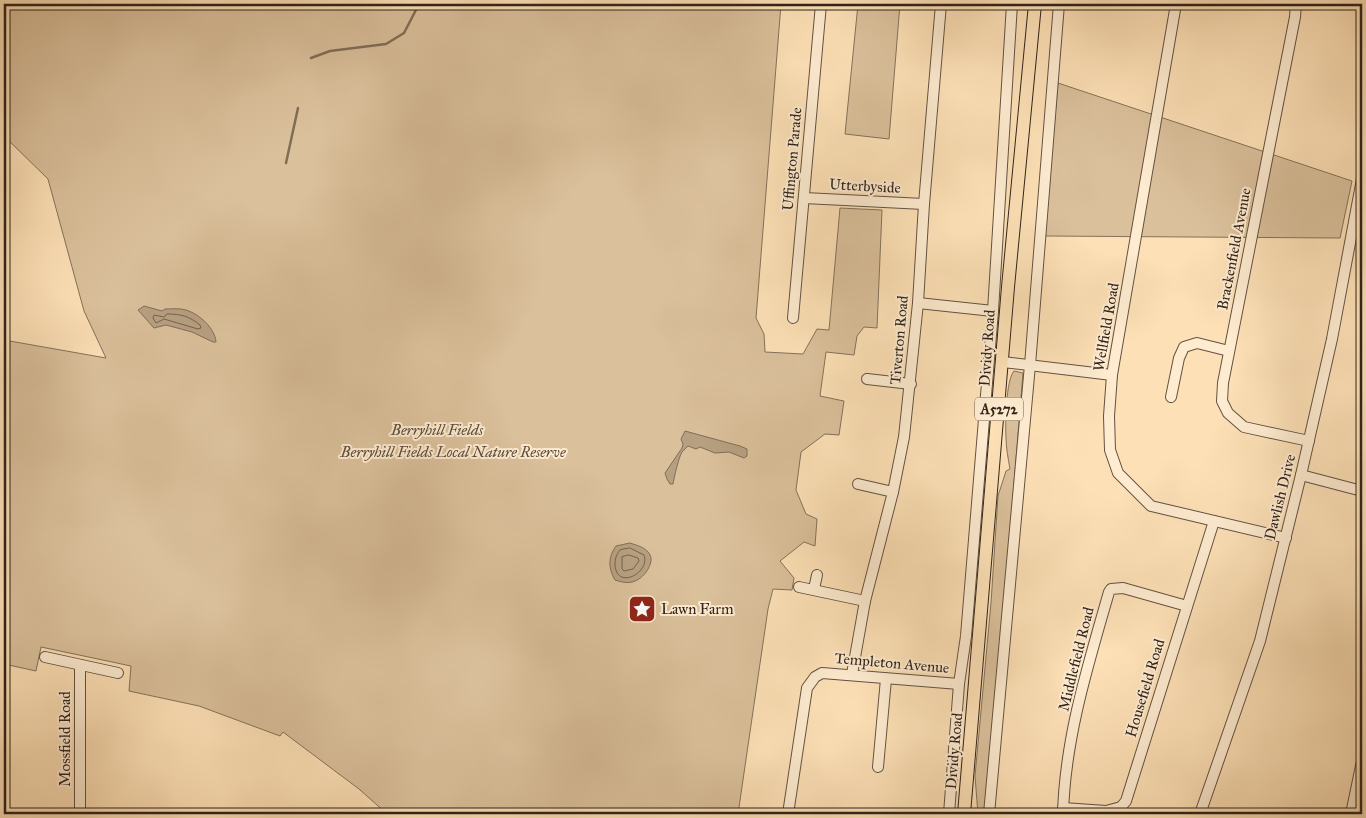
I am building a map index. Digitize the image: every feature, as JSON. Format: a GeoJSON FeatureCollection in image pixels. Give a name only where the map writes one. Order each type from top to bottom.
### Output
{"type":"FeatureCollection","features":[{"type":"Feature","properties":{"kind":"main road","name":"Dividy Road"},"geometry":{"type":"LineString","coordinates":[[964,814],[1009,278],[1035,4]]}},
{"type":"Feature","properties":{"kind":"street","name":"Uffington Parade"},"geometry":{"type":"LineString","coordinates":[[793,318],[821,4]]}},
{"type":"Feature","properties":{"kind":"street","name":"Tiverton Road"},"geometry":{"type":"LineString","coordinates":[[852,674],[865,601],[893,492],[904,437],[918,304],[924,204],[941,4]]}},
{"type":"Feature","properties":{"kind":"street","name":"Dividy Road"},"geometry":{"type":"LineString","coordinates":[[949,814],[993,311],[1012,4]]}},
{"type":"Feature","properties":{"kind":"street"},"geometry":{"type":"LineString","coordinates":[[989,814],[1030,365],[1059,4]]}},
{"type":"Feature","properties":{"kind":"street","name":"Wellfield Road"},"geometry":{"type":"LineString","coordinates":[[1176,4],[1112,375],[1109,416],[1110,450],[1118,473],[1151,506],[1286,538]]}},
{"type":"Feature","properties":{"kind":"street","name":"Brackenfield Avenue"},"geometry":{"type":"LineString","coordinates":[[1296,4],[1223,383],[1222,401],[1228,413],[1244,427],[1309,441]]}},
{"type":"Feature","properties":{"kind":"street","name":"Dawlish Drive"},"geometry":{"type":"LineString","coordinates":[[1200,814],[1250,673],[1286,538],[1332,339],[1362,179]]}},
{"type":"Feature","properties":{"kind":"street","name":"Utterbyside"},"geometry":{"type":"LineString","coordinates":[[804,198],[924,204]]}},
{"type":"Feature","properties":{"kind":"street"},"geometry":{"type":"LineString","coordinates":[[918,304],[993,311]]}},
{"type":"Feature","properties":{"kind":"street"},"geometry":{"type":"LineString","coordinates":[[1171,397],[1179,358],[1184,347],[1197,344],[1230,351]]}},
{"type":"Feature","properties":{"kind":"street"},"geometry":{"type":"LineString","coordinates":[[1003,362],[1112,375]]}},
{"type":"Feature","properties":{"kind":"street"},"geometry":{"type":"LineString","coordinates":[[867,379],[911,384]]}},
{"type":"Feature","properties":{"kind":"street"},"geometry":{"type":"LineString","coordinates":[[1301,475],[1362,491]]}},
{"type":"Feature","properties":{"kind":"street"},"geometry":{"type":"LineString","coordinates":[[858,484],[893,492]]}},
{"type":"Feature","properties":{"kind":"street","name":"Housefield Road"},"geometry":{"type":"LineString","coordinates":[[1063,811],[1106,811],[1121,807],[1126,801],[1214,521]]}},
{"type":"Feature","properties":{"kind":"street"},"geometry":{"type":"LineString","coordinates":[[814,589],[817,575]]}},
{"type":"Feature","properties":{"kind":"street"},"geometry":{"type":"LineString","coordinates":[[799,587],[865,601]]}},
{"type":"Feature","properties":{"kind":"street","name":"Middlefield Road"},"geometry":{"type":"LineString","coordinates":[[1063,811],[1066,768],[1082,684],[1109,592],[1111,589],[1123,588],[1187,606]]}},
{"type":"Feature","properties":{"kind":"street"},"geometry":{"type":"LineString","coordinates":[[45,657],[118,673]]}},
{"type":"Feature","properties":{"kind":"street","name":"Mossfield Road"},"geometry":{"type":"LineString","coordinates":[[80,665],[80,814]]}},
{"type":"Feature","properties":{"kind":"street","name":"Templeton Avenue"},"geometry":{"type":"LineString","coordinates":[[788,814],[807,688],[815,676],[822,673],[852,674],[886,679],[959,684]]}},
{"type":"Feature","properties":{"kind":"street"},"geometry":{"type":"LineString","coordinates":[[878,767],[886,679]]}},
{"type":"Feature","properties":{"kind":"street"},"geometry":{"type":"LineString","coordinates":[[1352,814],[1362,761]]}},
{"type":"Feature","properties":{"kind":"green space","name":"Berryhill Fields Local Nature Reserve"},"geometry":{"type":"Polygon","coordinates":[[[4,4],[781,4],[756,318],[764,334],[765,352],[803,354],[817,329],[829,330],[840,208],[882,210],[877,328],[864,327],[857,336],[854,355],[826,352],[820,396],[844,401],[839,435],[825,434],[801,452],[796,490],[806,514],[817,519],[815,546],[804,542],[780,561],[794,578],[792,590],[773,589],[768,609],[738,814],[387,814],[359,789],[283,732],[280,736],[199,706],[129,691],[131,666],[41,647],[36,671],[4,664],[4,340],[106,358],[84,311],[48,179],[4,136],[4,4]]]}},
{"type":"Feature","properties":{"kind":"green space"},"geometry":{"type":"Polygon","coordinates":[[[858,4],[900,4],[889,139],[845,134],[858,4]]]}},
{"type":"Feature","properties":{"kind":"green space"},"geometry":{"type":"Polygon","coordinates":[[[1058,83],[1352,181],[1340,238],[1044,236],[1058,83]]]}},
{"type":"Feature","properties":{"kind":"green space"},"geometry":{"type":"Polygon","coordinates":[[[1014,371],[1023,373],[987,814],[978,814],[975,776],[991,603],[998,496],[1006,471],[1010,469],[1006,445],[1006,413],[1009,383],[1014,371]]]}},
{"type":"Feature","properties":{"kind":"water"},"geometry":{"type":"Polygon","coordinates":[[[144,306],[162,311],[165,309],[184,309],[191,312],[201,318],[209,327],[213,332],[216,342],[192,332],[166,325],[154,328],[138,310],[144,306]]]}},
{"type":"Feature","properties":{"kind":"water"},"geometry":{"type":"Polygon","coordinates":[[[685,431],[740,446],[747,449],[747,456],[744,458],[729,452],[715,453],[700,447],[696,449],[688,446],[681,454],[673,484],[670,484],[665,473],[682,448],[681,439],[685,431]]]}},
{"type":"Feature","properties":{"kind":"water"},"geometry":{"type":"Polygon","coordinates":[[[630,543],[642,547],[648,552],[651,560],[648,569],[639,579],[628,583],[615,580],[610,567],[610,558],[616,546],[630,543]]]}},
{"type":"Feature","properties":{"kind":"waterway"},"geometry":{"type":"LineString","coordinates":[[311,58],[330,51],[386,44],[404,33],[419,4]]}},
{"type":"Feature","properties":{"kind":"waterway"},"geometry":{"type":"LineString","coordinates":[[286,163],[298,108]]}},
{"type":"Feature","properties":{"kind":"place","name":"Lawn Farm"},"geometry":{"type":"Point","coordinates":[642,609]}},
{"type":"Feature","properties":{"kind":"park label","name":"Berryhill Fields"},"geometry":{"type":"Point","coordinates":[437,430]}}]}
